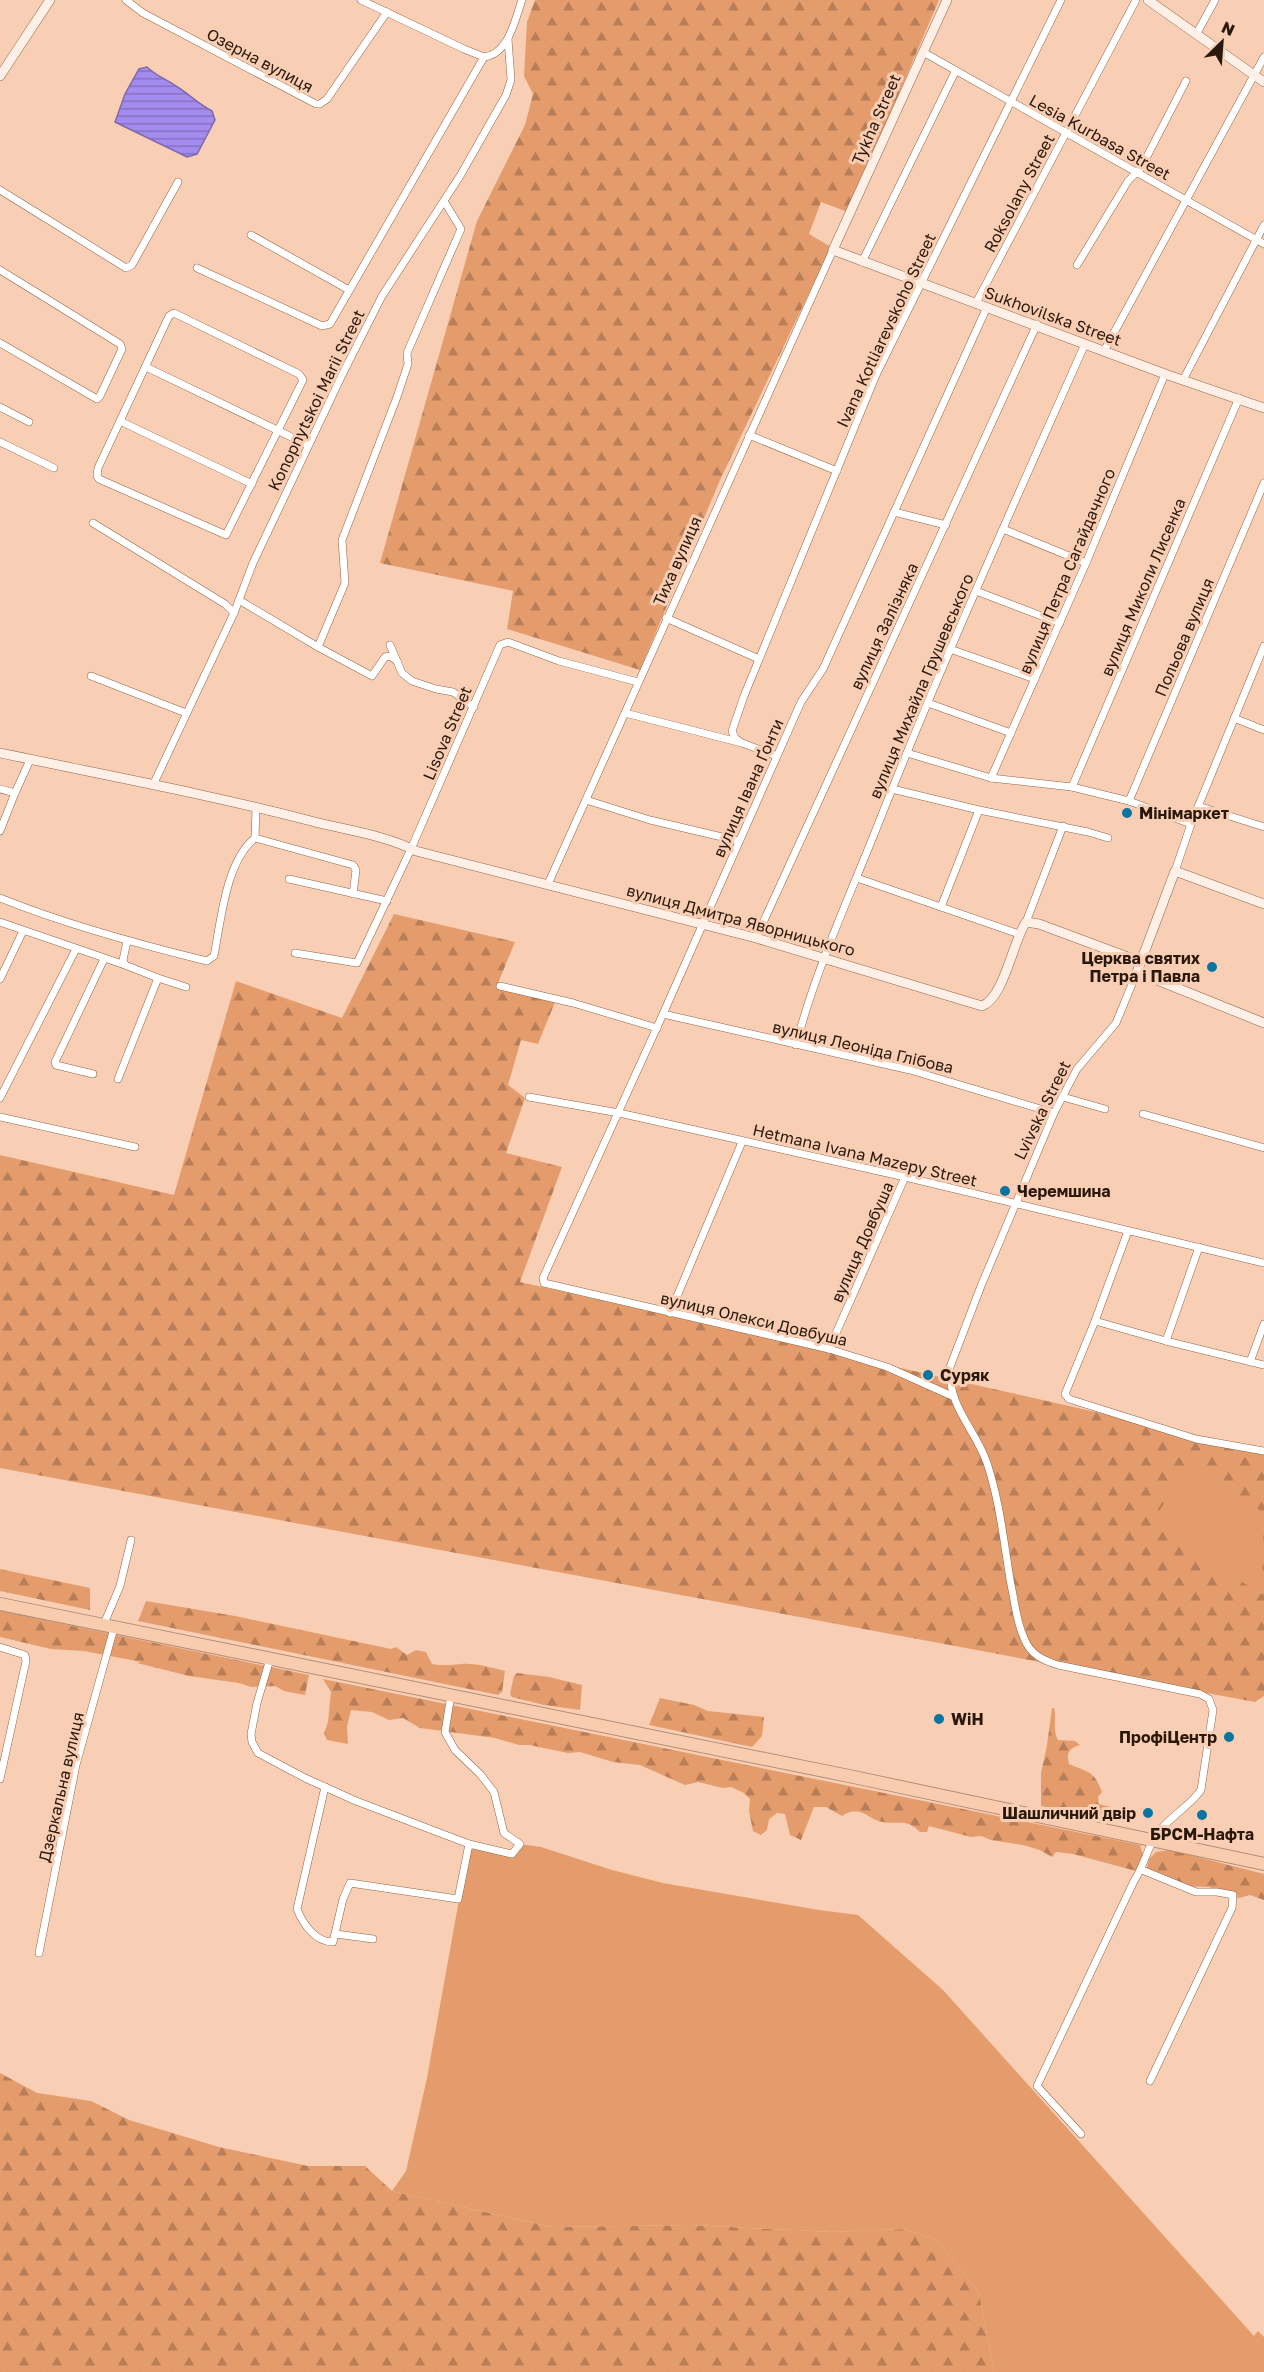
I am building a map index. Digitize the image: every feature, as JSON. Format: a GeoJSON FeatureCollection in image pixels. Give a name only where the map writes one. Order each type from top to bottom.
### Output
{"type":"FeatureCollection","features":[{"type":"Feature","properties":{"kind":"highway"},"geometry":{"type":"LineString","coordinates":[[0,1604],[1264,1864]]}},
{"type":"Feature","properties":{"kind":"street"},"geometry":{"type":"LineString","coordinates":[[0,76],[50,0]]}},
{"type":"Feature","properties":{"kind":"street","name":"Озерна вулиця"},"geometry":{"type":"LineString","coordinates":[[126,0],[143,13],[316,104],[327,99],[385,14]]}},
{"type":"Feature","properties":{"kind":"street"},"geometry":{"type":"LineString","coordinates":[[361,0],[385,14],[484,57],[492,55],[508,39],[522,0]]}},
{"type":"Feature","properties":{"kind":"street","name":"Tykha Street"},"geometry":{"type":"LineString","coordinates":[[833,250],[947,0]]}},
{"type":"Feature","properties":{"kind":"street","name":"Ivana Kotliarevskoho Street"},"geometry":{"type":"LineString","coordinates":[[742,743],[735,738],[732,731],[759,659],[876,375],[1061,0]]}},
{"type":"Feature","properties":{"kind":"street","name":"Roksolany Street"},"geometry":{"type":"LineString","coordinates":[[976,303],[1136,0]]}},
{"type":"Feature","properties":{"kind":"street"},"geometry":{"type":"LineString","coordinates":[[1148,0],[1264,82]]}},
{"type":"Feature","properties":{"kind":"street"},"geometry":{"type":"LineString","coordinates":[[1197,33],[1215,0]]}},
{"type":"Feature","properties":{"kind":"street","name":"Konopnytskoi Marii Street"},"geometry":{"type":"LineString","coordinates":[[154,783],[234,613],[253,563],[308,445],[382,296],[444,201],[510,86],[511,59],[508,39]]}},
{"type":"Feature","properties":{"kind":"street","name":"Lesia Kurbasa Street"},"geometry":{"type":"LineString","coordinates":[[923,52],[1264,244]]}},
{"type":"Feature","properties":{"kind":"street"},"geometry":{"type":"LineString","coordinates":[[197,268],[322,326],[330,324],[484,57]]}},
{"type":"Feature","properties":{"kind":"street"},"geometry":{"type":"LineString","coordinates":[[1104,351],[1264,57]]}},
{"type":"Feature","properties":{"kind":"street"},"geometry":{"type":"LineString","coordinates":[[862,262],[955,72]]}},
{"type":"Feature","properties":{"kind":"street"},"geometry":{"type":"LineString","coordinates":[[1077,265],[1128,181],[1146,160],[1186,81]]}},
{"type":"Feature","properties":{"kind":"street"},"geometry":{"type":"LineString","coordinates":[[0,190],[126,268],[132,265],[178,182]]}},
{"type":"Feature","properties":{"kind":"street"},"geometry":{"type":"LineString","coordinates":[[318,647],[345,583],[342,540],[397,397],[408,364],[406,353],[461,229],[444,201]]}},
{"type":"Feature","properties":{"kind":"street"},"geometry":{"type":"LineString","coordinates":[[1183,381],[1264,225]]}},
{"type":"Feature","properties":{"kind":"street"},"geometry":{"type":"LineString","coordinates":[[251,235],[349,290]]}},
{"type":"Feature","properties":{"kind":"street","name":"Sukhovilska Street"},"geometry":{"type":"LineString","coordinates":[[833,250],[921,284],[1037,324],[1183,381],[1264,408]]}},
{"type":"Feature","properties":{"kind":"street","name":"Тиха вулиця"},"geometry":{"type":"LineString","coordinates":[[548,884],[833,250]]}},
{"type":"Feature","properties":{"kind":"street"},"geometry":{"type":"LineString","coordinates":[[0,270],[120,344],[122,349],[97,399],[0,343]]}},
{"type":"Feature","properties":{"kind":"street","name":"вулиця Івана Ґонти"},"geometry":{"type":"LineString","coordinates":[[544,1283],[543,1278],[704,925],[777,756],[808,689],[823,669],[987,307]]}},
{"type":"Feature","properties":{"kind":"street"},"geometry":{"type":"LineString","coordinates":[[174,313],[302,376],[303,380],[229,534],[226,535],[99,479],[98,468],[120,421],[169,316],[174,313]]}},
{"type":"Feature","properties":{"kind":"street","name":"вулиця Залізняка"},"geometry":{"type":"LineString","coordinates":[[756,938],[1037,324]]}},
{"type":"Feature","properties":{"kind":"street","name":"вулиця Михайла Грушевського"},"geometry":{"type":"LineString","coordinates":[[796,1045],[824,957],[892,789],[950,649],[1085,344]]}},
{"type":"Feature","properties":{"kind":"street"},"geometry":{"type":"LineString","coordinates":[[146,367],[308,445]]}},
{"type":"Feature","properties":{"kind":"street","name":"вулиця Петра Сагайдачного"},"geometry":{"type":"LineString","coordinates":[[992,778],[1165,374]]}},
{"type":"Feature","properties":{"kind":"street","name":"вулиця Миколи Лисенка"},"geometry":{"type":"LineString","coordinates":[[1072,787],[1239,398]]}},
{"type":"Feature","properties":{"kind":"street"},"geometry":{"type":"LineString","coordinates":[[0,407],[29,422]]}},
{"type":"Feature","properties":{"kind":"street"},"geometry":{"type":"LineString","coordinates":[[120,421],[252,484]]}},
{"type":"Feature","properties":{"kind":"street"},"geometry":{"type":"LineString","coordinates":[[749,435],[837,471]]}},
{"type":"Feature","properties":{"kind":"street"},"geometry":{"type":"LineString","coordinates":[[0,442],[54,468]]}},
{"type":"Feature","properties":{"kind":"street","name":"Польова вулиця"},"geometry":{"type":"LineString","coordinates":[[1129,801],[1264,483]]}},
{"type":"Feature","properties":{"kind":"street"},"geometry":{"type":"LineString","coordinates":[[894,512],[946,525]]}},
{"type":"Feature","properties":{"kind":"street"},"geometry":{"type":"LineString","coordinates":[[93,524],[225,604],[234,613]]}},
{"type":"Feature","properties":{"kind":"street"},"geometry":{"type":"LineString","coordinates":[[1004,529],[1086,563]]}},
{"type":"Feature","properties":{"kind":"street"},"geometry":{"type":"LineString","coordinates":[[976,591],[1060,623]]}},
{"type":"Feature","properties":{"kind":"street"},"geometry":{"type":"LineString","coordinates":[[239,600],[372,676],[386,657],[390,656],[397,661]]}},
{"type":"Feature","properties":{"kind":"street"},"geometry":{"type":"LineString","coordinates":[[666,618],[759,659]]}},
{"type":"Feature","properties":{"kind":"street","name":"Lisova Street"},"geometry":{"type":"LineString","coordinates":[[295,953],[357,963],[387,901],[500,645],[508,642],[559,661],[638,682]]}},
{"type":"Feature","properties":{"kind":"street"},"geometry":{"type":"LineString","coordinates":[[390,645],[402,673],[411,681],[453,692],[474,707]]}},
{"type":"Feature","properties":{"kind":"street"},"geometry":{"type":"LineString","coordinates":[[950,649],[1035,679]]}},
{"type":"Feature","properties":{"kind":"street","name":"Lvivska Street"},"geometry":{"type":"LineString","coordinates":[[952,1396],[949,1381],[954,1351],[1015,1203],[1054,1113],[1077,1069],[1116,1023],[1141,962],[1198,806],[1263,649]]}},
{"type":"Feature","properties":{"kind":"street"},"geometry":{"type":"LineString","coordinates":[[91,676],[186,713]]}},
{"type":"Feature","properties":{"kind":"street"},"geometry":{"type":"LineString","coordinates":[[928,703],[1011,733]]}},
{"type":"Feature","properties":{"kind":"street"},"geometry":{"type":"LineString","coordinates":[[625,713],[742,743],[777,756]]}},
{"type":"Feature","properties":{"kind":"street"},"geometry":{"type":"LineString","coordinates":[[1234,718],[1264,730]]}},
{"type":"Feature","properties":{"kind":"street","name":"вулиця Дмитра Яворницького"},"geometry":{"type":"LineString","coordinates":[[0,753],[154,783],[256,808],[756,938],[982,1006],[990,1003],[1001,983],[1019,933]]}},
{"type":"Feature","properties":{"kind":"street"},"geometry":{"type":"LineString","coordinates":[[907,753],[992,778],[1072,787],[1129,801],[1191,824]]}},
{"type":"Feature","properties":{"kind":"street"},"geometry":{"type":"LineString","coordinates":[[0,831],[30,759]]}},
{"type":"Feature","properties":{"kind":"street"},"geometry":{"type":"LineString","coordinates":[[0,789],[15,793]]}},
{"type":"Feature","properties":{"kind":"street"},"geometry":{"type":"LineString","coordinates":[[892,789],[1108,838]]}},
{"type":"Feature","properties":{"kind":"street"},"geometry":{"type":"LineString","coordinates":[[586,800],[650,820],[739,841]]}},
{"type":"Feature","properties":{"kind":"street"},"geometry":{"type":"LineString","coordinates":[[1198,806],[1264,827]]}},
{"type":"Feature","properties":{"kind":"street"},"geometry":{"type":"LineString","coordinates":[[0,898],[33,912],[127,941],[207,961],[211,959],[235,865],[243,849],[255,838],[256,808]]}},
{"type":"Feature","properties":{"kind":"street"},"geometry":{"type":"LineString","coordinates":[[941,907],[979,810]]}},
{"type":"Feature","properties":{"kind":"street"},"geometry":{"type":"LineString","coordinates":[[857,878],[1019,933],[1026,922],[1063,826]]}},
{"type":"Feature","properties":{"kind":"street"},"geometry":{"type":"LineString","coordinates":[[255,838],[353,865],[356,870],[353,894]]}},
{"type":"Feature","properties":{"kind":"street"},"geometry":{"type":"LineString","coordinates":[[1174,871],[1264,904]]}},
{"type":"Feature","properties":{"kind":"street"},"geometry":{"type":"LineString","coordinates":[[289,879],[387,901]]}},
{"type":"Feature","properties":{"kind":"street"},"geometry":{"type":"LineString","coordinates":[[0,922],[186,987]]}},
{"type":"Feature","properties":{"kind":"street"},"geometry":{"type":"LineString","coordinates":[[1026,922],[1048,927],[1141,962]]}},
{"type":"Feature","properties":{"kind":"street"},"geometry":{"type":"LineString","coordinates":[[0,979],[23,931]]}},
{"type":"Feature","properties":{"kind":"street"},"geometry":{"type":"LineString","coordinates":[[125,965],[123,960],[127,941]]}},
{"type":"Feature","properties":{"kind":"street"},"geometry":{"type":"LineString","coordinates":[[0,1098],[76,949]]}},
{"type":"Feature","properties":{"kind":"street"},"geometry":{"type":"LineString","coordinates":[[93,1074],[56,1065],[55,1062],[104,959]]}},
{"type":"Feature","properties":{"kind":"street"},"geometry":{"type":"LineString","coordinates":[[1137,972],[1264,1023]]}},
{"type":"Feature","properties":{"kind":"street"},"geometry":{"type":"LineString","coordinates":[[118,1079],[158,978]]}},
{"type":"Feature","properties":{"kind":"street"},"geometry":{"type":"LineString","coordinates":[[500,986],[573,1003],[657,1028]]}},
{"type":"Feature","properties":{"kind":"street","name":"вулиця Леоніда Глібова"},"geometry":{"type":"LineString","coordinates":[[663,1014],[910,1070],[1054,1113]]}},
{"type":"Feature","properties":{"kind":"street","name":"Hetmana Ivana Mazepy Street"},"geometry":{"type":"LineString","coordinates":[[529,1097],[619,1113],[905,1177],[1264,1263]]}},
{"type":"Feature","properties":{"kind":"street"},"geometry":{"type":"LineString","coordinates":[[1063,1097],[1105,1109]]}},
{"type":"Feature","properties":{"kind":"street"},"geometry":{"type":"LineString","coordinates":[[1143,1114],[1264,1148]]}},
{"type":"Feature","properties":{"kind":"street"},"geometry":{"type":"LineString","coordinates":[[0,1117],[135,1147]]}},
{"type":"Feature","properties":{"kind":"street"},"geometry":{"type":"LineString","coordinates":[[670,1312],[742,1142]]}},
{"type":"Feature","properties":{"kind":"street","name":"вулиця Довбуша"},"geometry":{"type":"LineString","coordinates":[[829,1349],[905,1177]]}},
{"type":"Feature","properties":{"kind":"street"},"geometry":{"type":"LineString","coordinates":[[1128,1231],[1065,1394],[1069,1399],[1196,1439],[1264,1451]]}},
{"type":"Feature","properties":{"kind":"street"},"geometry":{"type":"LineString","coordinates":[[1166,1341],[1199,1247]]}},
{"type":"Feature","properties":{"kind":"street","name":"вулиця Олекси Довбуша"},"geometry":{"type":"LineString","coordinates":[[544,1283],[829,1349],[887,1367],[952,1396]]}},
{"type":"Feature","properties":{"kind":"street"},"geometry":{"type":"LineString","coordinates":[[1095,1321],[1264,1365]]}},
{"type":"Feature","properties":{"kind":"street"},"geometry":{"type":"LineString","coordinates":[[1250,1362],[1264,1324]]}},
{"type":"Feature","properties":{"kind":"street"},"geometry":{"type":"LineString","coordinates":[[952,1396],[986,1460],[995,1490],[1017,1617],[1023,1638],[1031,1652],[1058,1665],[1200,1694],[1209,1699],[1213,1710],[1202,1790],[1195,1800],[1159,1831],[1153,1840],[1142,1870],[1134,1881],[1037,2086],[1081,2134]]}},
{"type":"Feature","properties":{"kind":"street","name":"Дзеркальна вулиця"},"geometry":{"type":"LineString","coordinates":[[39,1953],[76,1765],[131,1540]]}},
{"type":"Feature","properties":{"kind":"street"},"geometry":{"type":"LineString","coordinates":[[0,1647],[25,1655],[26,1661],[0,1779]]}},
{"type":"Feature","properties":{"kind":"street"},"geometry":{"type":"LineString","coordinates":[[270,1659],[257,1704],[252,1742],[258,1753],[325,1787],[470,1844],[512,1854],[520,1844],[504,1833],[494,1792],[480,1774],[455,1750],[445,1732],[451,1695]]}},
{"type":"Feature","properties":{"kind":"street"},"geometry":{"type":"LineString","coordinates":[[325,1787],[297,1909],[301,1920],[312,1933],[328,1942],[333,1942],[336,1934],[343,1899],[350,1883],[458,1899],[470,1844]]}},
{"type":"Feature","properties":{"kind":"street"},"geometry":{"type":"LineString","coordinates":[[1142,1870],[1196,1892],[1217,1892],[1233,1895],[1234,1899],[1232,1908],[1150,2081]]}},
{"type":"Feature","properties":{"kind":"street"},"geometry":{"type":"LineString","coordinates":[[336,1934],[373,1939]]}},
{"type":"Feature","properties":{"kind":"green space"},"geometry":{"type":"Polygon","coordinates":[[[535,0],[939,0],[848,212],[821,202],[809,234],[831,247],[720,480],[640,670],[507,629],[513,591],[380,563],[477,221],[525,125],[533,94],[524,76],[527,22],[535,0]]]}},
{"type":"Feature","properties":{"kind":"green space"},"geometry":{"type":"Polygon","coordinates":[[[394,914],[515,942],[496,988],[555,1002],[538,1044],[521,1040],[508,1085],[525,1098],[506,1153],[562,1167],[520,1282],[1264,1450],[1264,1696],[1255,1702],[0,1468],[0,1155],[174,1195],[236,981],[342,1018],[394,914]]]}},
{"type":"Feature","properties":{"kind":"green space"},"geometry":{"type":"Polygon","coordinates":[[[1190,1464],[1264,1513],[1262,1595],[1152,1522],[1190,1464]]]}},
{"type":"Feature","properties":{"kind":"green space"},"geometry":{"type":"Polygon","coordinates":[[[0,1569],[90,1588],[90,1610],[0,1591],[0,1569]]]}},
{"type":"Feature","properties":{"kind":"green space"},"geometry":{"type":"Polygon","coordinates":[[[146,1601],[235,1616],[391,1649],[396,1647],[407,1655],[416,1650],[426,1652],[432,1664],[473,1664],[505,1671],[502,1692],[498,1695],[138,1621],[146,1601]]]}},
{"type":"Feature","properties":{"kind":"green space"},"geometry":{"type":"Polygon","coordinates":[[[0,1611],[309,1675],[305,1695],[284,1691],[275,1686],[251,1687],[239,1683],[189,1676],[137,1663],[141,1662],[84,1651],[51,1649],[0,1637],[0,1611]]]}},
{"type":"Feature","properties":{"kind":"green space"},"geometry":{"type":"Polygon","coordinates":[[[517,1673],[549,1677],[582,1685],[580,1710],[544,1705],[512,1697],[510,1694],[514,1676],[517,1673]]]}},
{"type":"Feature","properties":{"kind":"green space"},"geometry":{"type":"Polygon","coordinates":[[[323,1679],[1140,1845],[1144,1859],[1136,1871],[1073,1854],[1056,1852],[1052,1857],[1040,1850],[1023,1845],[991,1840],[981,1836],[971,1837],[929,1826],[927,1832],[920,1832],[907,1823],[878,1821],[864,1813],[854,1811],[842,1816],[826,1807],[814,1807],[801,1840],[790,1835],[785,1814],[777,1813],[769,1819],[767,1830],[761,1835],[753,1831],[749,1811],[750,1799],[744,1793],[731,1787],[723,1788],[698,1782],[685,1785],[640,1765],[613,1762],[580,1752],[568,1753],[519,1745],[495,1738],[420,1728],[403,1718],[389,1720],[372,1712],[351,1710],[347,1727],[348,1744],[327,1740],[324,1733],[328,1722],[331,1692],[323,1679]]]}},
{"type":"Feature","properties":{"kind":"green space"},"geometry":{"type":"Polygon","coordinates":[[[660,1698],[694,1705],[708,1711],[764,1717],[762,1736],[752,1747],[649,1725],[660,1698]]]}},
{"type":"Feature","properties":{"kind":"green space"},"geometry":{"type":"Polygon","coordinates":[[[1052,1708],[1055,1712],[1055,1732],[1058,1740],[1075,1741],[1080,1745],[1069,1751],[1069,1764],[1089,1773],[1096,1779],[1102,1792],[1098,1797],[1099,1804],[1125,1811],[1111,1820],[1041,1806],[1041,1773],[1052,1708]]]}},
{"type":"Feature","properties":{"kind":"green space"},"geometry":{"type":"Polygon","coordinates":[[[469,1844],[512,1854],[520,1844],[541,1847],[612,1870],[663,1883],[858,1915],[943,1990],[1254,2336],[1258,2331],[1264,2337],[1264,2372],[994,2372],[979,2292],[935,2239],[904,2229],[831,2232],[691,2225],[552,2227],[392,2191],[406,2171],[427,2078],[469,1844]]]}},
{"type":"Feature","properties":{"kind":"green space"},"geometry":{"type":"Polygon","coordinates":[[[1170,1850],[1264,1874],[1264,1900],[1250,1895],[1239,1898],[1209,1887],[1181,1886],[1149,1875],[1147,1868],[1149,1859],[1156,1852],[1170,1850]]]}},
{"type":"Feature","properties":{"kind":"green space"},"geometry":{"type":"Polygon","coordinates":[[[0,2073],[37,2093],[91,2101],[129,2120],[219,2147],[308,2166],[365,2166],[392,2191],[552,2227],[691,2225],[831,2232],[904,2229],[935,2239],[979,2292],[994,2372],[0,2372],[0,2073]]]}},
{"type":"Feature","properties":{"kind":"shaded area"},"geometry":{"type":"Polygon","coordinates":[[[147,67],[212,111],[215,120],[197,154],[187,157],[115,122],[125,94],[139,69],[147,67]]]}},
{"type":"Feature","properties":{"kind":"place","name":"Мінімаркет"},"geometry":{"type":"Point","coordinates":[1127,813]}},
{"type":"Feature","properties":{"kind":"place","name":"Церква святих Петра і Павла"},"geometry":{"type":"Point","coordinates":[1212,967]}},
{"type":"Feature","properties":{"kind":"place","name":"Черемшина"},"geometry":{"type":"Point","coordinates":[1005,1191]}},
{"type":"Feature","properties":{"kind":"place","name":"Суряк"},"geometry":{"type":"Point","coordinates":[928,1375]}},
{"type":"Feature","properties":{"kind":"place","name":"WiH"},"geometry":{"type":"Point","coordinates":[939,1719]}},
{"type":"Feature","properties":{"kind":"place","name":"ПрофіЦентр"},"geometry":{"type":"Point","coordinates":[1229,1737]}},
{"type":"Feature","properties":{"kind":"place","name":"Шашличний двір"},"geometry":{"type":"Point","coordinates":[1148,1813]}},
{"type":"Feature","properties":{"kind":"place","name":"БРСМ-Нафта"},"geometry":{"type":"Point","coordinates":[1202,1815]}}]}
